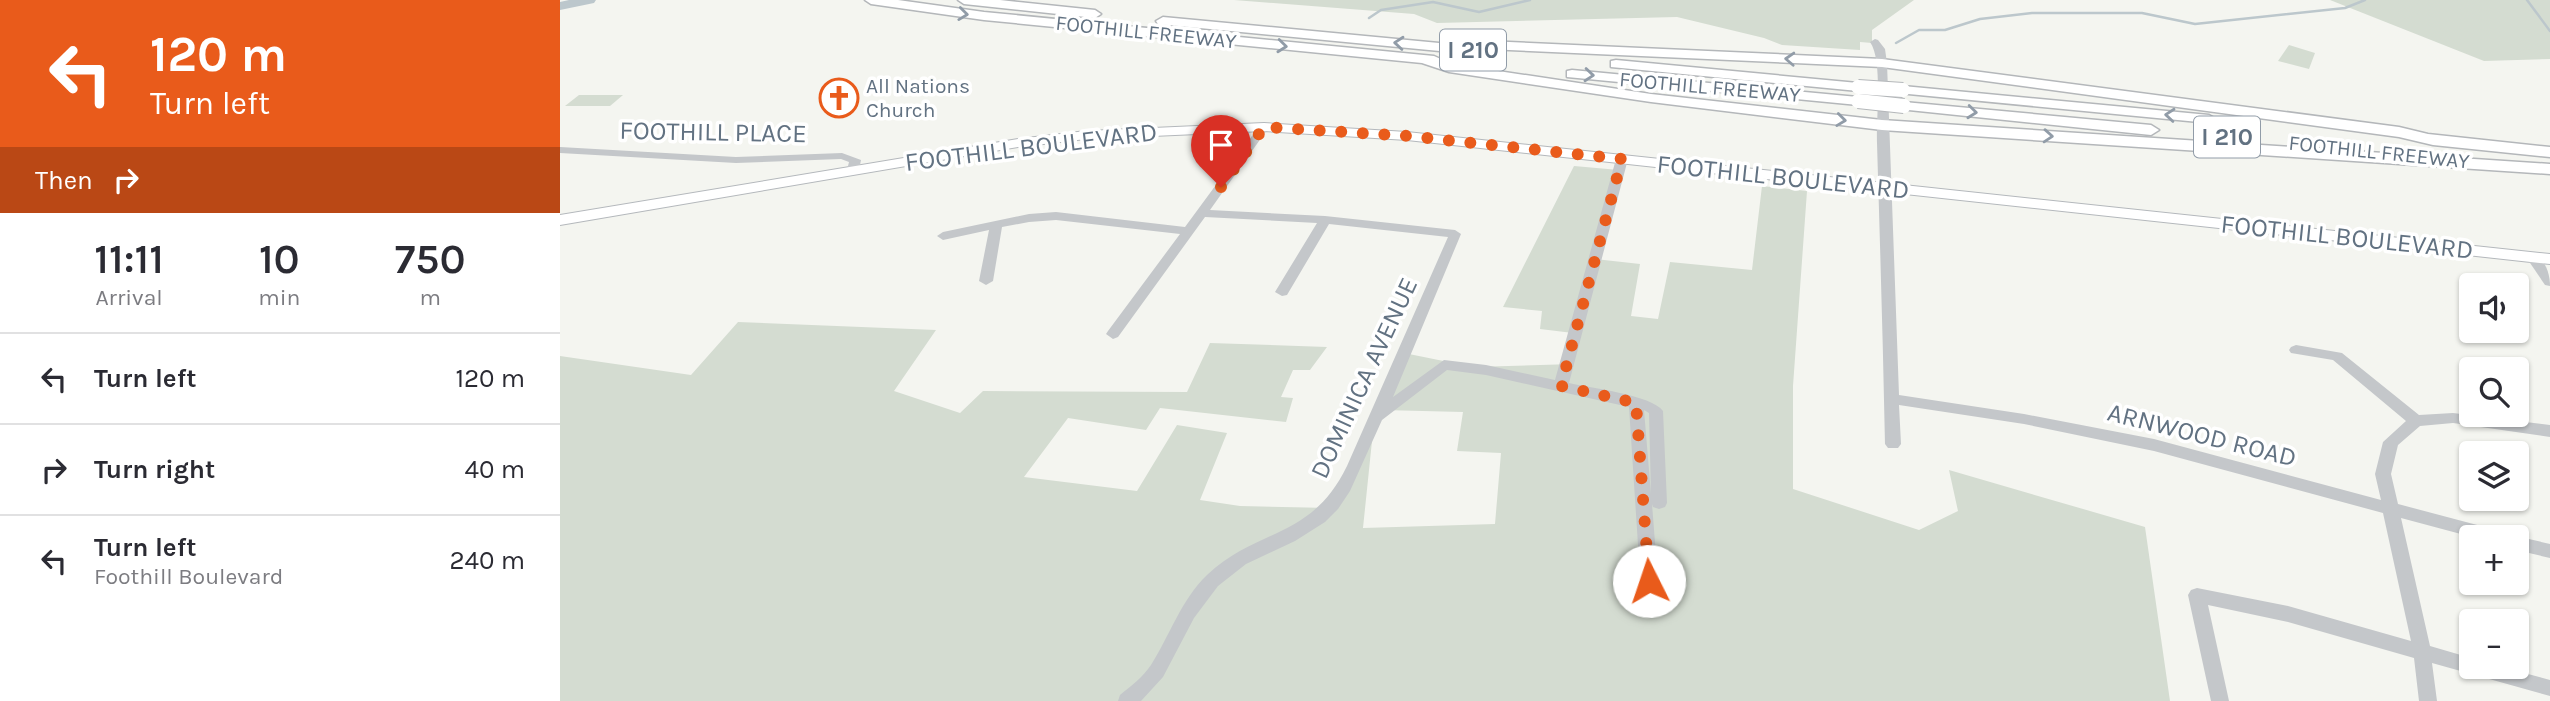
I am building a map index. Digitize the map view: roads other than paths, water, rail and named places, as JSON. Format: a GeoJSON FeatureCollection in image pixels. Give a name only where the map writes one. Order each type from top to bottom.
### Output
{"type":"FeatureCollection","features":[{"type":"Feature","properties":{"kind":"highway","name":"FOOTHILL FREEWAY"},"geometry":{"type":"LineString","coordinates":[[871,0],[1019,20],[1424,60],[2433,140],[2550,152]]}},
{"type":"Feature","properties":{"kind":"highway","name":"FOOTHILL FREEWAY"},"geometry":{"type":"LineString","coordinates":[[964,0],[1438,47],[1858,94]]}},
{"type":"Feature","properties":{"kind":"highway"},"geometry":{"type":"LineString","coordinates":[[1438,47],[1487,45],[1882,62],[2399,132],[2433,140]]}},
{"type":"Feature","properties":{"kind":"highway"},"geometry":{"type":"LineString","coordinates":[[1424,60],[1449,68],[1651,98],[1882,125],[2550,169]]}},
{"type":"Feature","properties":{"kind":"highway","name":"FOOTHILL FREEWAY"},"geometry":{"type":"LineString","coordinates":[[1904,98],[2550,169]]}},
{"type":"Feature","properties":{"kind":"main road","name":"FOOTHILL BOULEVARD"},"geometry":{"type":"LineString","coordinates":[[560,220],[1018,143],[1086,135],[1264,127],[1408,136],[2550,259]]}},
{"type":"Feature","properties":{"kind":"street"},"geometry":{"type":"LineString","coordinates":[[1875,42],[1880,49],[1882,62],[1893,444]]}},
{"type":"Feature","properties":{"kind":"street"},"geometry":{"type":"LineString","coordinates":[[1113,334],[1264,127]]}},
{"type":"Feature","properties":{"kind":"street","name":"FOOTHILL PLACE"},"geometry":{"type":"LineString","coordinates":[[560,150],[736,160],[842,156],[855,160],[853,170]]}},
{"type":"Feature","properties":{"kind":"street"},"geometry":{"type":"LineString","coordinates":[[1561,386],[1622,159]]}},
{"type":"Feature","properties":{"kind":"street"},"geometry":{"type":"LineString","coordinates":[[1202,213],[1325,219],[1282,292]]}},
{"type":"Feature","properties":{"kind":"street"},"geometry":{"type":"LineString","coordinates":[[943,236],[1029,218],[1070,217],[1187,231]]}},
{"type":"Feature","properties":{"kind":"street","name":"DOMINICA AVENUE"},"geometry":{"type":"LineString","coordinates":[[1127,701],[1156,673],[1193,601],[1214,578],[1239,560],[1285,538],[1318,518],[1333,504],[1376,417],[1455,234],[1325,219]]}},
{"type":"Feature","properties":{"kind":"street"},"geometry":{"type":"LineString","coordinates":[[986,281],[996,225]]}},
{"type":"Feature","properties":{"kind":"street"},"geometry":{"type":"LineString","coordinates":[[2532,257],[2550,282]]}},
{"type":"Feature","properties":{"kind":"street"},"geometry":{"type":"LineString","coordinates":[[2296,349],[2337,356],[2416,421]]}},
{"type":"Feature","properties":{"kind":"street"},"geometry":{"type":"LineString","coordinates":[[1376,417],[1444,365],[1486,370],[1649,406],[1656,411],[1659,503]]}},
{"type":"Feature","properties":{"kind":"street","name":"ARNWOOD ROAD"},"geometry":{"type":"LineString","coordinates":[[1892,399],[2024,419],[2154,445],[2459,527]]}},
{"type":"Feature","properties":{"kind":"street"},"geometry":{"type":"LineString","coordinates":[[1636,403],[1651,606]]}},
{"type":"Feature","properties":{"kind":"street"},"geometry":{"type":"LineString","coordinates":[[2428,701],[2422,652],[2383,474],[2390,442],[2416,421],[2453,418],[2550,430]]}},
{"type":"Feature","properties":{"kind":"street"},"geometry":{"type":"LineString","coordinates":[[2529,546],[2550,551]]}},
{"type":"Feature","properties":{"kind":"street"},"geometry":{"type":"LineString","coordinates":[[2221,701],[2197,595],[2288,614],[2459,662]]}},
{"type":"Feature","properties":{"kind":"street"},"geometry":{"type":"LineString","coordinates":[[2518,679],[2550,688]]}},
{"type":"Feature","properties":{"kind":"waterway"},"geometry":{"type":"LineString","coordinates":[[560,6],[589,0]]}},
{"type":"Feature","properties":{"kind":"waterway"},"geometry":{"type":"LineString","coordinates":[[1369,18],[1381,10],[1433,2],[1479,12],[1530,0]]}},
{"type":"Feature","properties":{"kind":"waterway"},"geometry":{"type":"LineString","coordinates":[[1896,43],[1919,30],[1945,30],[1980,19],[2032,13],[2142,13],[2195,24],[2345,8],[2365,0]]}},
{"type":"Feature","properties":{"kind":"waterway"},"geometry":{"type":"LineString","coordinates":[[2527,0],[2550,31]]}},
{"type":"Feature","properties":{"kind":"place","name":"All Nations Church"},"geometry":{"type":"Point","coordinates":[839,98]}}]}
